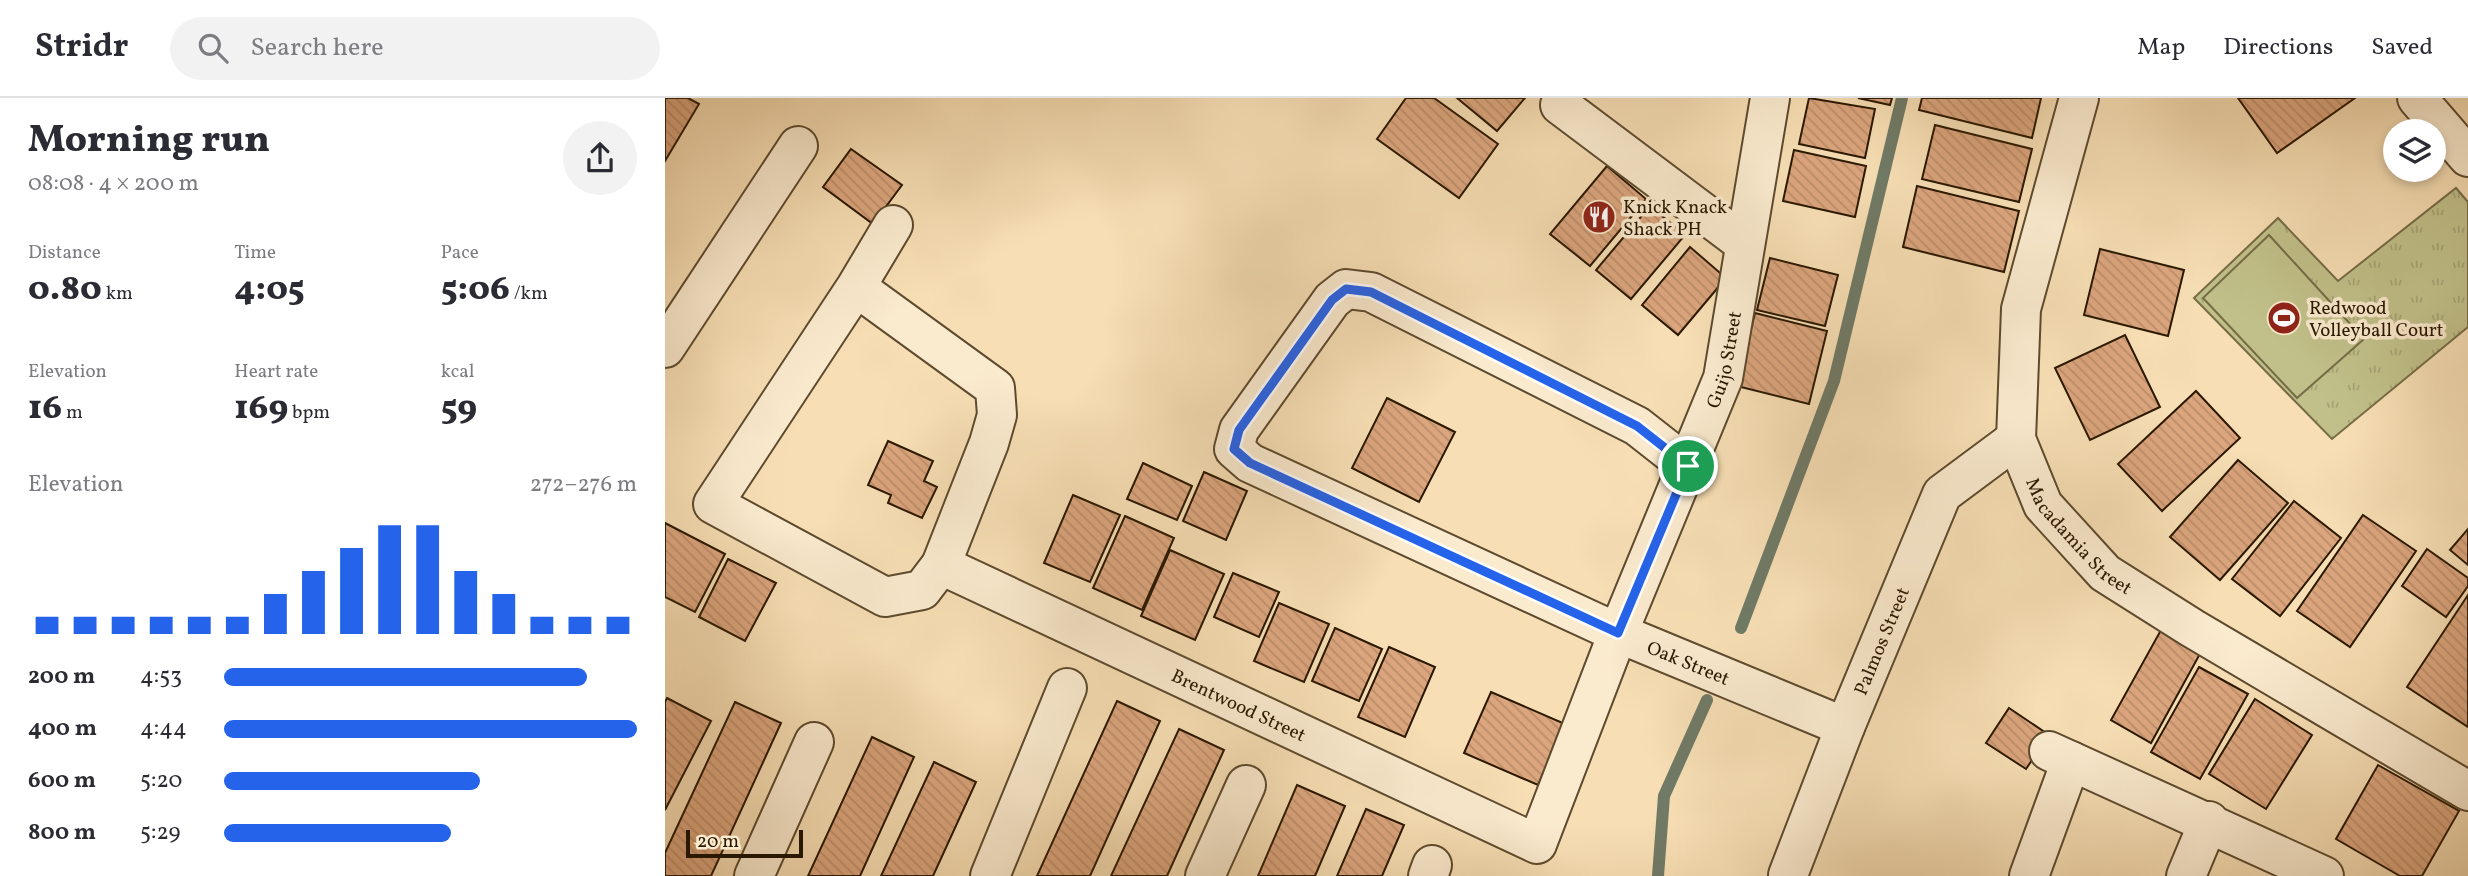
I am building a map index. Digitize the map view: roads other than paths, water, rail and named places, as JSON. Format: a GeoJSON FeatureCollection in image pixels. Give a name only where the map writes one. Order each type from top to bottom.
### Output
{"type":"FeatureCollection","features":[{"type":"Feature","properties":{"kind":"street","name":"Guijo Street"},"geometry":{"type":"LineString","coordinates":[[1537,844],[1618,633],[1723,378],[1770,98]]}},
{"type":"Feature","properties":{"kind":"street","name":"Macadamia Street"},"geometry":{"type":"LineString","coordinates":[[2079,98],[2021,309],[2016,439],[2043,505],[2105,572],[2192,628],[2467,788]]}},
{"type":"Feature","properties":{"kind":"street"},"geometry":{"type":"LineString","coordinates":[[2417,98],[2468,157]]}},
{"type":"Feature","properties":{"kind":"street"},"geometry":{"type":"LineString","coordinates":[[1560,105],[1745,244]]}},
{"type":"Feature","properties":{"kind":"street"},"geometry":{"type":"LineString","coordinates":[[668,338],[798,146]]}},
{"type":"Feature","properties":{"kind":"street"},"geometry":{"type":"LineString","coordinates":[[856,287],[995,388],[997,415],[989,443],[941,565],[922,590],[885,597],[713,504],[856,287],[893,225]]}},
{"type":"Feature","properties":{"kind":"street","name":"Oak Street"},"geometry":{"type":"LineString","coordinates":[[1688,466],[1637,426],[1371,292],[1346,289],[1332,300],[1239,430],[1234,449],[1250,463],[1618,633],[1845,727]]}},
{"type":"Feature","properties":{"kind":"street","name":"Palmos Street"},"geometry":{"type":"LineString","coordinates":[[1788,875],[1845,727],[1942,494],[2016,439]]}},
{"type":"Feature","properties":{"kind":"street","name":"Brentwood Street"},"geometry":{"type":"LineString","coordinates":[[941,565],[1537,844]]}},
{"type":"Feature","properties":{"kind":"street"},"geometry":{"type":"LineString","coordinates":[[990,876],[1067,688]]}},
{"type":"Feature","properties":{"kind":"street"},"geometry":{"type":"LineString","coordinates":[[754,876],[814,742]]}},
{"type":"Feature","properties":{"kind":"street"},"geometry":{"type":"LineString","coordinates":[[2029,876],[2060,756],[2209,821],[2324,876]]}},
{"type":"Feature","properties":{"kind":"street"},"geometry":{"type":"LineString","coordinates":[[1205,876],[1246,785]]}},
{"type":"Feature","properties":{"kind":"street"},"geometry":{"type":"LineString","coordinates":[[2186,876],[2209,821]]}},
{"type":"Feature","properties":{"kind":"waterway"},"geometry":{"type":"LineString","coordinates":[[1741,628],[1834,381],[1902,98]]}},
{"type":"Feature","properties":{"kind":"waterway"},"geometry":{"type":"LineString","coordinates":[[1658,876],[1664,796],[1707,700]]}},
{"type":"Feature","properties":{"kind":"place","name":"Knick Knack Shack PH"},"geometry":{"type":"Point","coordinates":[1599,217]}},
{"type":"Feature","properties":{"kind":"place","name":"Redwood Volleyball Court"},"geometry":{"type":"Point","coordinates":[2284,318]}}]}
